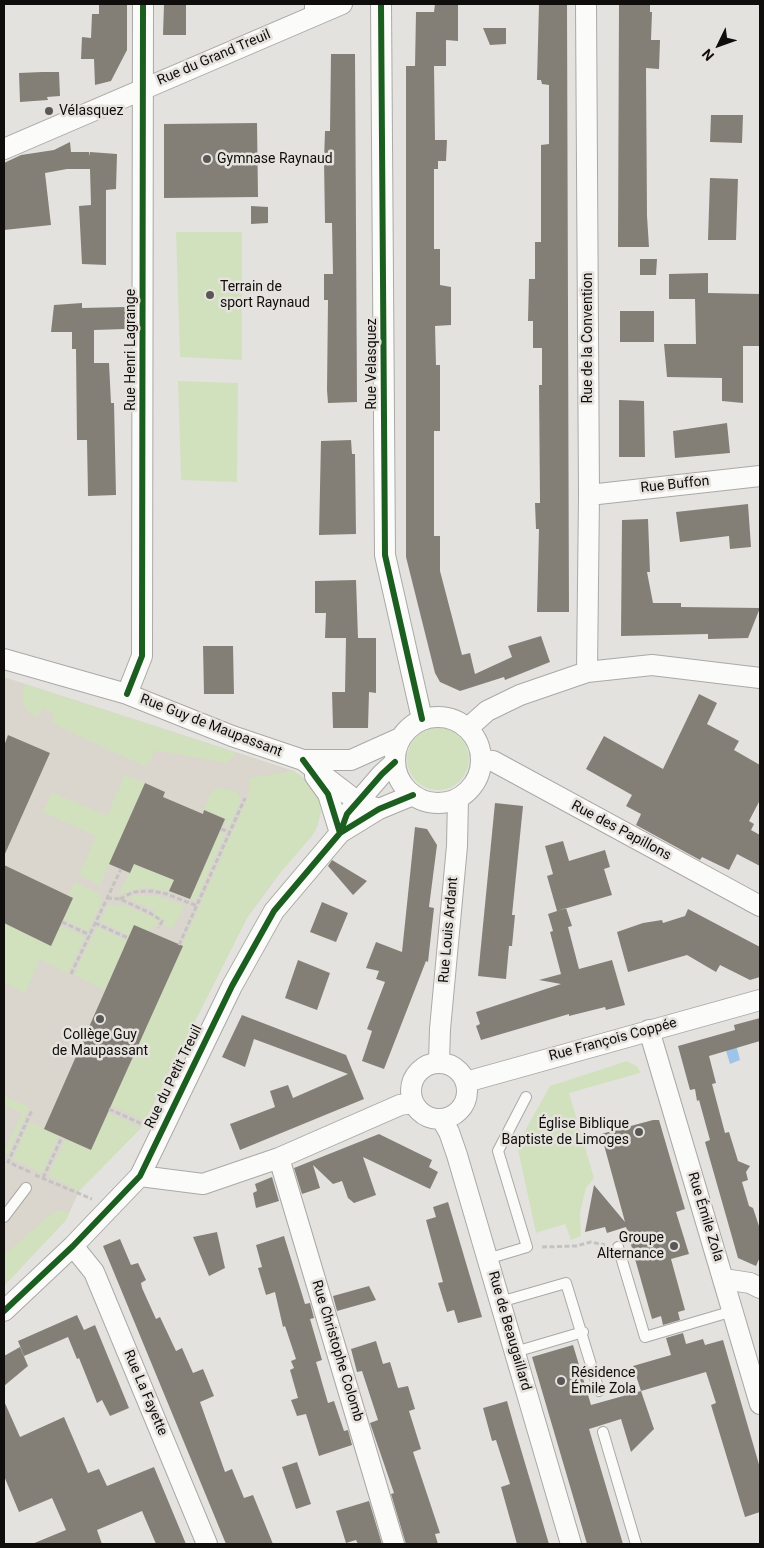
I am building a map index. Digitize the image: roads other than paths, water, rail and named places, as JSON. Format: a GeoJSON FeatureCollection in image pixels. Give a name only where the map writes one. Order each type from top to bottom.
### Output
{"type":"FeatureCollection","features":[{"type":"Feature","properties":{"kind":"street","name":"Rue Henri Lagrange"},"geometry":{"type":"LineString","coordinates":[[126,694],[142,656],[144,4]]}},
{"type":"Feature","properties":{"kind":"street","name":"Rue du Grand Treuil"},"geometry":{"type":"LineString","coordinates":[[4,149],[112,104],[144,87],[310,10],[342,4]]}},
{"type":"Feature","properties":{"kind":"street","name":"Rue Velasquez"},"geometry":{"type":"LineString","coordinates":[[381,4],[385,555],[422,720]]}},
{"type":"Feature","properties":{"kind":"street","name":"Rue de la Convention"},"geometry":{"type":"LineString","coordinates":[[586,4],[589,495],[587,672]]}},
{"type":"Feature","properties":{"kind":"street","name":"Rue Buffon"},"geometry":{"type":"LineString","coordinates":[[589,495],[760,476]]}},
{"type":"Feature","properties":{"kind":"street","name":"Rue Guy de Maupassant"},"geometry":{"type":"LineString","coordinates":[[4,659],[126,694],[232,736],[303,760],[351,760],[400,738]]}},
{"type":"Feature","properties":{"kind":"street"},"geometry":{"type":"LineString","coordinates":[[468,728],[487,711],[520,695],[587,672],[652,665],[760,678]]}},
{"type":"Feature","properties":{"kind":"street"},"geometry":{"type":"LineString","coordinates":[[446,717],[468,728],[480,749],[481,760],[475,783],[458,799],[435,803],[414,796],[404,786],[398,775],[395,762],[400,738],[409,727],[422,720],[446,717]]}},
{"type":"Feature","properties":{"kind":"street"},"geometry":{"type":"LineString","coordinates":[[303,760],[328,794],[340,833]]}},
{"type":"Feature","properties":{"kind":"street","name":"Rue Guy de Maupassant"},"geometry":{"type":"LineString","coordinates":[[303,760],[358,802],[379,809]]}},
{"type":"Feature","properties":{"kind":"street","name":"Rue des Papillons"},"geometry":{"type":"LineString","coordinates":[[481,760],[493,761],[760,906]]}},
{"type":"Feature","properties":{"kind":"street","name":"Rue du Petit Treuil"},"geometry":{"type":"LineString","coordinates":[[340,833],[347,814],[395,762]]}},
{"type":"Feature","properties":{"kind":"street","name":"Rue du Petit Treuil"},"geometry":{"type":"LineString","coordinates":[[8,1302],[73,1246],[140,1176],[232,986],[274,911],[340,833],[379,809],[414,796]]}},
{"type":"Feature","properties":{"kind":"street","name":"Rue Louis Ardant"},"geometry":{"type":"LineString","coordinates":[[439,1062],[440,1029],[457,846],[458,799]]}},
{"type":"Feature","properties":{"kind":"street","name":"Rue François Coppée"},"geometry":{"type":"LineString","coordinates":[[466,1082],[760,1000]]}},
{"type":"Feature","properties":{"kind":"street","name":"Rue Émile Zola"},"geometry":{"type":"LineString","coordinates":[[649,1030],[760,1404]]}},
{"type":"Feature","properties":{"kind":"street"},"geometry":{"type":"LineString","coordinates":[[439,1062],[456,1068],[466,1082],[467,1099],[464,1106],[451,1117],[442,1120],[425,1116],[413,1103],[410,1093],[415,1075],[422,1068],[439,1062]]}},
{"type":"Feature","properties":{"kind":"street"},"geometry":{"type":"LineString","coordinates":[[140,1176],[203,1184],[279,1158],[400,1105],[413,1103]]}},
{"type":"Feature","properties":{"kind":"street","name":"Rue de Beaugaillard"},"geometry":{"type":"LineString","coordinates":[[442,1120],[452,1140],[571,1544]]}},
{"type":"Feature","properties":{"kind":"street","name":"Rue Christophe Colomb"},"geometry":{"type":"LineString","coordinates":[[279,1158],[394,1544]]}},
{"type":"Feature","properties":{"kind":"street","name":"Rue La Fayette"},"geometry":{"type":"LineString","coordinates":[[73,1246],[94,1272],[207,1544]]}},
{"type":"Feature","properties":{"kind":"street"},"geometry":{"type":"LineString","coordinates":[[724,1279],[750,1283],[760,1288]]}},
{"type":"Feature","properties":{"kind":"lane"},"geometry":{"type":"LineString","coordinates":[[488,1260],[527,1247],[498,1151],[526,1096]]}},
{"type":"Feature","properties":{"kind":"lane"},"geometry":{"type":"LineString","coordinates":[[4,1217],[26,1188]]}},
{"type":"Feature","properties":{"kind":"lane"},"geometry":{"type":"LineString","coordinates":[[618,1247],[645,1337],[733,1311]]}},
{"type":"Feature","properties":{"kind":"lane"},"geometry":{"type":"LineString","coordinates":[[500,1302],[566,1283],[583,1332],[600,1391]]}},
{"type":"Feature","properties":{"kind":"lane"},"geometry":{"type":"LineString","coordinates":[[515,1352],[583,1332]]}},
{"type":"Feature","properties":{"kind":"lane"},"geometry":{"type":"LineString","coordinates":[[603,1432],[636,1544]]}},
{"type":"Feature","properties":{"kind":"water"},"geometry":{"type":"Polygon","coordinates":[[[734,1037],[740,1060],[730,1064],[723,1041],[734,1037]]]}},
{"type":"Feature","properties":{"kind":"place","name":"Vélasquez"},"geometry":{"type":"Point","coordinates":[49,111]}},
{"type":"Feature","properties":{"kind":"place","name":"Gymnase Raynaud"},"geometry":{"type":"Point","coordinates":[207,159]}},
{"type":"Feature","properties":{"kind":"place","name":"Terrain de sport Raynaud"},"geometry":{"type":"Point","coordinates":[210,295]}},
{"type":"Feature","properties":{"kind":"place","name":"Collège Guy de Maupassant"},"geometry":{"type":"Point","coordinates":[100,1019]}},
{"type":"Feature","properties":{"kind":"place","name":"Église Biblique Baptiste de Limoges"},"geometry":{"type":"Point","coordinates":[639,1132]}},
{"type":"Feature","properties":{"kind":"place","name":"Groupe Alternance"},"geometry":{"type":"Point","coordinates":[674,1246]}},
{"type":"Feature","properties":{"kind":"place","name":"Résidence Émile Zola"},"geometry":{"type":"Point","coordinates":[561,1381]}}]}
